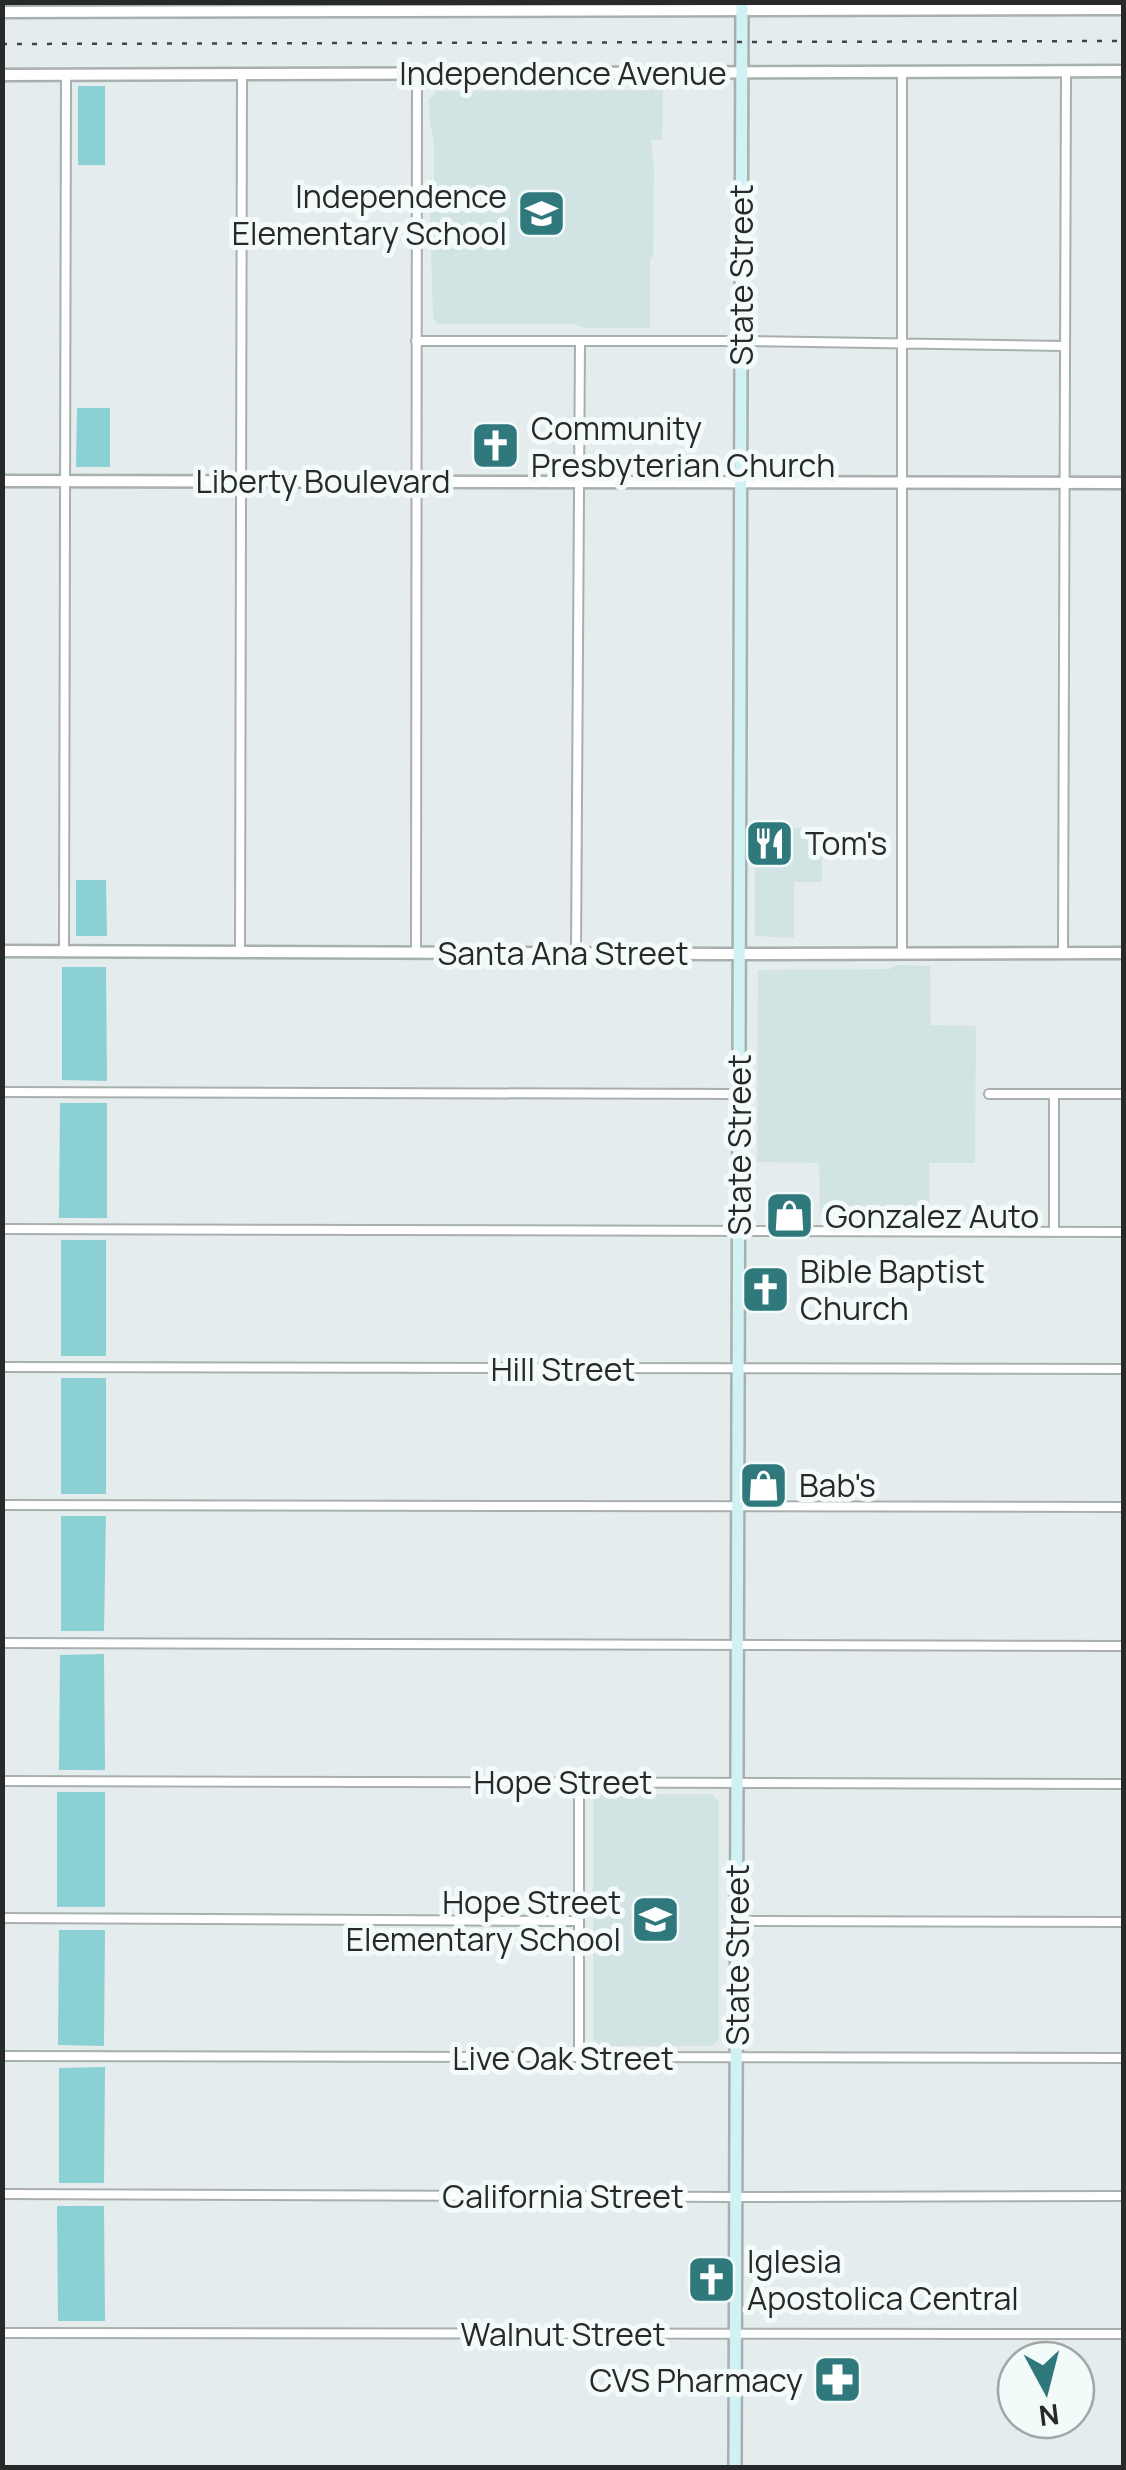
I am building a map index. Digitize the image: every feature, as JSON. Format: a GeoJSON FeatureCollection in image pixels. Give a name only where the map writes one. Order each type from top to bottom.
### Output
{"type":"FeatureCollection","features":[{"type":"Feature","properties":{"kind":"main road","name":"State Street"},"geometry":{"type":"LineString","coordinates":[[735,2468],[742,6]]}},
{"type":"Feature","properties":{"kind":"street"},"geometry":{"type":"LineString","coordinates":[[2,12],[66,7],[1124,9]]}},
{"type":"Feature","properties":{"kind":"street"},"geometry":{"type":"LineString","coordinates":[[1063,953],[1066,71]]}},
{"type":"Feature","properties":{"kind":"street","name":"Independence Avenue"},"geometry":{"type":"LineString","coordinates":[[2,74],[1124,71]]}},
{"type":"Feature","properties":{"kind":"street"},"geometry":{"type":"LineString","coordinates":[[902,72],[902,954]]}},
{"type":"Feature","properties":{"kind":"street"},"geometry":{"type":"LineString","coordinates":[[416,952],[417,73]]}},
{"type":"Feature","properties":{"kind":"street"},"geometry":{"type":"LineString","coordinates":[[64,951],[66,74]]}},
{"type":"Feature","properties":{"kind":"street"},"geometry":{"type":"LineString","coordinates":[[240,952],[242,74]]}},
{"type":"Feature","properties":{"kind":"street"},"geometry":{"type":"LineString","coordinates":[[416,341],[1065,346]]}},
{"type":"Feature","properties":{"kind":"street"},"geometry":{"type":"LineString","coordinates":[[576,952],[580,342]]}},
{"type":"Feature","properties":{"kind":"street","name":"Liberty Boulevard"},"geometry":{"type":"LineString","coordinates":[[2,481],[1124,483]]}},
{"type":"Feature","properties":{"kind":"street","name":"Santa Ana Street"},"geometry":{"type":"LineString","coordinates":[[2,951],[1124,953]]}},
{"type":"Feature","properties":{"kind":"street"},"geometry":{"type":"LineString","coordinates":[[2,1092],[740,1094]]}},
{"type":"Feature","properties":{"kind":"street"},"geometry":{"type":"LineString","coordinates":[[989,1094],[1124,1094]]}},
{"type":"Feature","properties":{"kind":"street"},"geometry":{"type":"LineString","coordinates":[[1054,1094],[1054,1232]]}},
{"type":"Feature","properties":{"kind":"street"},"geometry":{"type":"LineString","coordinates":[[2,1229],[1124,1232]]}},
{"type":"Feature","properties":{"kind":"street","name":"Hill Street"},"geometry":{"type":"LineString","coordinates":[[2,1367],[1124,1369]]}},
{"type":"Feature","properties":{"kind":"street"},"geometry":{"type":"LineString","coordinates":[[2,1505],[1124,1507]]}},
{"type":"Feature","properties":{"kind":"street"},"geometry":{"type":"LineString","coordinates":[[2,1643],[1124,1646]]}},
{"type":"Feature","properties":{"kind":"street","name":"Hope Street"},"geometry":{"type":"LineString","coordinates":[[2,1781],[1124,1784]]}},
{"type":"Feature","properties":{"kind":"street"},"geometry":{"type":"LineString","coordinates":[[578,1782],[579,2058]]}},
{"type":"Feature","properties":{"kind":"street"},"geometry":{"type":"LineString","coordinates":[[2,1918],[578,1920]]}},
{"type":"Feature","properties":{"kind":"street"},"geometry":{"type":"LineString","coordinates":[[737,1921],[1124,1922]]}},
{"type":"Feature","properties":{"kind":"street","name":"Live Oak Street"},"geometry":{"type":"LineString","coordinates":[[2,2056],[1124,2058]]}},
{"type":"Feature","properties":{"kind":"street","name":"California Street"},"geometry":{"type":"LineString","coordinates":[[2,2194],[1124,2196]]}},
{"type":"Feature","properties":{"kind":"street","name":"Walnut Street"},"geometry":{"type":"LineString","coordinates":[[2,2332],[1124,2334]]}},
{"type":"Feature","properties":{"kind":"shaded area"},"geometry":{"type":"Polygon","coordinates":[[[78,86],[105,86],[105,165],[78,165],[78,86]]]}},
{"type":"Feature","properties":{"kind":"shaded area","name":"Independence Elementary School"},"geometry":{"type":"Polygon","coordinates":[[[663,90],[662,140],[651,140],[654,167],[650,328],[438,324],[433,318],[430,219],[434,140],[429,100],[437,91],[663,90]]]}},
{"type":"Feature","properties":{"kind":"shaded area"},"geometry":{"type":"Polygon","coordinates":[[[77,408],[110,408],[110,467],[76,467],[77,408]]]}},
{"type":"Feature","properties":{"kind":"shaded area"},"geometry":{"type":"Polygon","coordinates":[[[755,827],[822,828],[822,882],[794,882],[794,938],[755,936],[755,827]]]}},
{"type":"Feature","properties":{"kind":"shaded area"},"geometry":{"type":"Polygon","coordinates":[[[76,880],[106,880],[107,936],[76,936],[76,880]]]}},
{"type":"Feature","properties":{"kind":"shaded area"},"geometry":{"type":"Polygon","coordinates":[[[896,965],[930,966],[931,1025],[976,1026],[975,1163],[929,1163],[930,1219],[820,1218],[819,1163],[757,1162],[758,970],[890,969],[896,965]]]}},
{"type":"Feature","properties":{"kind":"shaded area"},"geometry":{"type":"Polygon","coordinates":[[[62,967],[106,967],[107,1081],[62,1080],[62,967]]]}},
{"type":"Feature","properties":{"kind":"shaded area"},"geometry":{"type":"Polygon","coordinates":[[[60,1103],[107,1103],[107,1218],[59,1218],[60,1103]]]}},
{"type":"Feature","properties":{"kind":"shaded area"},"geometry":{"type":"Polygon","coordinates":[[[61,1240],[106,1240],[106,1356],[61,1356],[61,1240]]]}},
{"type":"Feature","properties":{"kind":"shaded area"},"geometry":{"type":"Polygon","coordinates":[[[61,1378],[106,1378],[106,1494],[61,1494],[61,1378]]]}},
{"type":"Feature","properties":{"kind":"shaded area"},"geometry":{"type":"Polygon","coordinates":[[[61,1516],[106,1516],[104,1631],[61,1631],[61,1516]]]}},
{"type":"Feature","properties":{"kind":"shaded area"},"geometry":{"type":"Polygon","coordinates":[[[104,1654],[105,1770],[59,1770],[60,1655],[104,1654]]]}},
{"type":"Feature","properties":{"kind":"shaded area"},"geometry":{"type":"Polygon","coordinates":[[[57,1792],[105,1792],[105,1907],[57,1907],[57,1792]]]}},
{"type":"Feature","properties":{"kind":"shaded area","name":"Hope Street Elementary School"},"geometry":{"type":"Polygon","coordinates":[[[601,1794],[712,1794],[719,1802],[719,2039],[712,2046],[601,2046],[593,2039],[593,1801],[601,1794]]]}},
{"type":"Feature","properties":{"kind":"shaded area"},"geometry":{"type":"Polygon","coordinates":[[[59,1930],[105,1930],[104,2046],[58,2045],[59,1930]]]}},
{"type":"Feature","properties":{"kind":"shaded area"},"geometry":{"type":"Polygon","coordinates":[[[105,2067],[104,2183],[59,2183],[59,2068],[105,2067]]]}},
{"type":"Feature","properties":{"kind":"shaded area"},"geometry":{"type":"Polygon","coordinates":[[[57,2206],[104,2206],[105,2321],[58,2321],[57,2206]]]}},
{"type":"Feature","properties":{"kind":"railway"},"geometry":{"type":"LineString","coordinates":[[2,44],[1124,41]]}},
{"type":"Feature","properties":{"kind":"place","name":"Independence Elementary School"},"geometry":{"type":"Point","coordinates":[542,214]}},
{"type":"Feature","properties":{"kind":"place","name":"Community Presbyterian Church"},"geometry":{"type":"Point","coordinates":[496,446]}},
{"type":"Feature","properties":{"kind":"place","name":"Tom's"},"geometry":{"type":"Point","coordinates":[770,843]}},
{"type":"Feature","properties":{"kind":"place","name":"Gonzalez Auto"},"geometry":{"type":"Point","coordinates":[790,1216]}},
{"type":"Feature","properties":{"kind":"place","name":"Bible Baptist Church"},"geometry":{"type":"Point","coordinates":[765,1289]}},
{"type":"Feature","properties":{"kind":"place","name":"Bab's"},"geometry":{"type":"Point","coordinates":[764,1485]}},
{"type":"Feature","properties":{"kind":"place","name":"Hope Street Elementary School"},"geometry":{"type":"Point","coordinates":[656,1920]}},
{"type":"Feature","properties":{"kind":"place","name":"Iglesia Apostolica Central"},"geometry":{"type":"Point","coordinates":[712,2279]}},
{"type":"Feature","properties":{"kind":"place","name":"CVS Pharmacy"},"geometry":{"type":"Point","coordinates":[838,2380]}}]}
